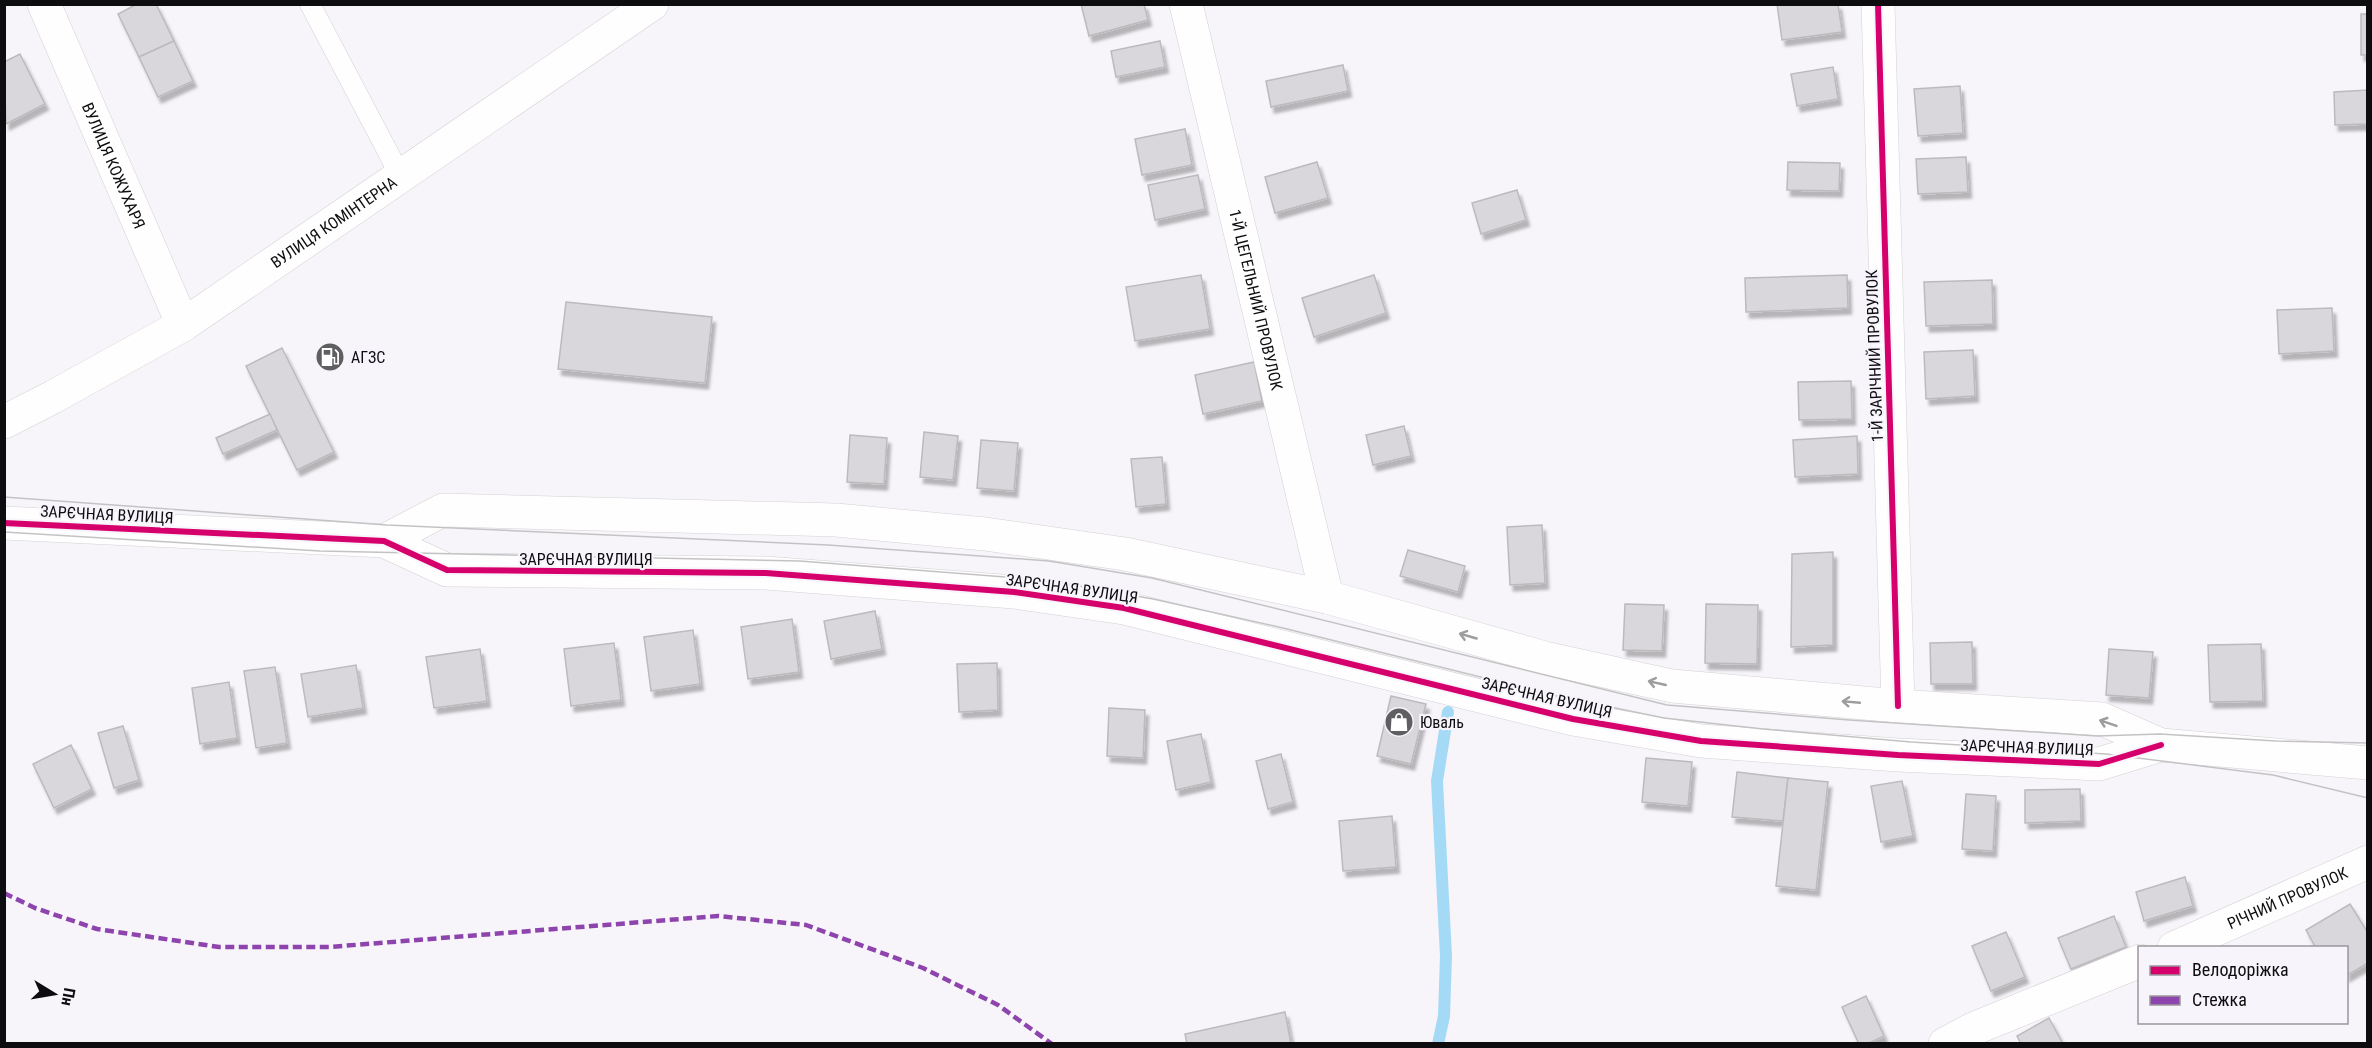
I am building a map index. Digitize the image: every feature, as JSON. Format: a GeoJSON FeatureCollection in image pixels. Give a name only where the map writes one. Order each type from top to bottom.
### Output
{"type":"FeatureCollection","features":[{"type":"Feature","properties":{"kind":"street","name":"ВУЛИЦЯ КОЖУХАРЯ"},"geometry":{"type":"LineString","coordinates":[[44,4],[183,326]]}},
{"type":"Feature","properties":{"kind":"street","name":"ВУЛИЦЯ КОМІНТЕРНА"},"geometry":{"type":"LineString","coordinates":[[4,422],[183,326],[652,4]]}},
{"type":"Feature","properties":{"kind":"street","name":"1-Й ЦЕГЕЛЬНИЙ ПРОВУЛОК"},"geometry":{"type":"LineString","coordinates":[[1186,4],[1327,597]]}},
{"type":"Feature","properties":{"kind":"street","name":"1-Й ЗАРІЧНИЙ ПРОВУЛОК"},"geometry":{"type":"LineString","coordinates":[[1878,4],[1898,706]]}},
{"type":"Feature","properties":{"kind":"street","name":"ЗАРЄЧНАЯ ВУЛИЦЯ"},"geometry":{"type":"LineString","coordinates":[[384,541],[443,510],[836,520],[985,534],[1125,554],[1327,597],[1545,658],[1672,686],[1898,706],[2102,719],[2162,745],[2367,763]]}},
{"type":"Feature","properties":{"kind":"street","name":"ЗАРЄЧНАЯ ВУЛИЦЯ"},"geometry":{"type":"LineString","coordinates":[[4,523],[384,541],[447,570],[766,573],[1014,592],[1124,608],[1573,719],[1701,741],[1898,755],[2098,764],[2162,745]]}},
{"type":"Feature","properties":{"kind":"street","name":"РІЧНИЙ ПРОВУЛОК"},"geometry":{"type":"LineString","coordinates":[[2178,946],[2367,862]]}},
{"type":"Feature","properties":{"kind":"street"},"geometry":{"type":"LineString","coordinates":[[1945,1044],[1973,1029],[2075,985],[2138,961]]}},
{"type":"Feature","properties":{"kind":"lane"},"geometry":{"type":"LineString","coordinates":[[310,4],[400,175]]}},
{"type":"Feature","properties":{"kind":"building"},"geometry":{"type":"Polygon","coordinates":[[[137,4],[156,4],[174,41],[139,57],[118,14],[137,4]]]}},
{"type":"Feature","properties":{"kind":"building"},"geometry":{"type":"Polygon","coordinates":[[[1081,4],[1144,4],[1148,20],[1089,36],[1081,4]]]}},
{"type":"Feature","properties":{"kind":"building"},"geometry":{"type":"Polygon","coordinates":[[[1777,4],[1838,4],[1842,32],[1782,40],[1777,4]]]}},
{"type":"Feature","properties":{"kind":"building"},"geometry":{"type":"Polygon","coordinates":[[[2361,14],[2368,14],[2368,55],[2361,55],[2361,14]]]}},
{"type":"Feature","properties":{"kind":"building"},"geometry":{"type":"Polygon","coordinates":[[[174,41],[193,81],[158,97],[139,57],[174,41]]]}},
{"type":"Feature","properties":{"kind":"building"},"geometry":{"type":"Polygon","coordinates":[[[1160,41],[1165,67],[1116,77],[1111,51],[1160,41]]]}},
{"type":"Feature","properties":{"kind":"building"},"geometry":{"type":"Polygon","coordinates":[[[20,54],[45,104],[6,124],[4,62],[20,54]]]}},
{"type":"Feature","properties":{"kind":"building"},"geometry":{"type":"Polygon","coordinates":[[[1343,65],[1348,91],[1271,107],[1266,81],[1343,65]]]}},
{"type":"Feature","properties":{"kind":"building"},"geometry":{"type":"Polygon","coordinates":[[[1833,67],[1838,99],[1797,106],[1791,74],[1833,67]]]}},
{"type":"Feature","properties":{"kind":"building"},"geometry":{"type":"Polygon","coordinates":[[[1960,86],[1963,133],[1918,136],[1914,89],[1960,86]]]}},
{"type":"Feature","properties":{"kind":"building"},"geometry":{"type":"Polygon","coordinates":[[[2368,90],[2368,124],[2335,125],[2334,92],[2368,90]]]}},
{"type":"Feature","properties":{"kind":"building"},"geometry":{"type":"Polygon","coordinates":[[[1185,129],[1192,165],[1142,175],[1135,139],[1185,129]]]}},
{"type":"Feature","properties":{"kind":"building"},"geometry":{"type":"Polygon","coordinates":[[[1966,157],[1968,192],[1918,194],[1916,159],[1966,157]]]}},
{"type":"Feature","properties":{"kind":"building"},"geometry":{"type":"Polygon","coordinates":[[[1317,162],[1328,198],[1275,213],[1265,177],[1317,162]]]}},
{"type":"Feature","properties":{"kind":"building"},"geometry":{"type":"Polygon","coordinates":[[[1788,162],[1840,163],[1839,191],[1787,190],[1788,162]]]}},
{"type":"Feature","properties":{"kind":"building"},"geometry":{"type":"Polygon","coordinates":[[[1198,175],[1205,209],[1155,220],[1148,185],[1198,175]]]}},
{"type":"Feature","properties":{"kind":"building"},"geometry":{"type":"Polygon","coordinates":[[[1517,190],[1526,220],[1481,234],[1472,203],[1517,190]]]}},
{"type":"Feature","properties":{"kind":"building"},"geometry":{"type":"Polygon","coordinates":[[[1201,275],[1210,329],[1135,341],[1126,287],[1201,275]]]}},
{"type":"Feature","properties":{"kind":"building"},"geometry":{"type":"Polygon","coordinates":[[[1374,275],[1386,313],[1314,337],[1302,298],[1374,275]]]}},
{"type":"Feature","properties":{"kind":"building"},"geometry":{"type":"Polygon","coordinates":[[[1847,275],[1848,308],[1746,312],[1745,278],[1847,275]]]}},
{"type":"Feature","properties":{"kind":"building"},"geometry":{"type":"Polygon","coordinates":[[[1992,280],[1993,324],[1926,326],[1924,282],[1992,280]]]}},
{"type":"Feature","properties":{"kind":"building"},"geometry":{"type":"Polygon","coordinates":[[[566,302],[712,317],[705,383],[558,369],[566,302]]]}},
{"type":"Feature","properties":{"kind":"building"},"geometry":{"type":"Polygon","coordinates":[[[2332,308],[2334,351],[2279,354],[2277,310],[2332,308]]]}},
{"type":"Feature","properties":{"kind":"building"},"geometry":{"type":"Polygon","coordinates":[[[282,348],[334,452],[297,470],[246,366],[282,348]]]}},
{"type":"Feature","properties":{"kind":"building"},"geometry":{"type":"Polygon","coordinates":[[[1973,350],[1975,396],[1926,399],[1924,352],[1973,350]]]}},
{"type":"Feature","properties":{"kind":"building"},"geometry":{"type":"Polygon","coordinates":[[[1254,362],[1262,401],[1203,414],[1195,375],[1254,362]]]}},
{"type":"Feature","properties":{"kind":"building"},"geometry":{"type":"Polygon","coordinates":[[[1851,381],[1852,419],[1799,420],[1798,382],[1851,381]]]}},
{"type":"Feature","properties":{"kind":"building"},"geometry":{"type":"Polygon","coordinates":[[[270,414],[277,430],[223,454],[216,438],[270,414]]]}},
{"type":"Feature","properties":{"kind":"building"},"geometry":{"type":"Polygon","coordinates":[[[1404,426],[1411,456],[1373,465],[1366,435],[1404,426]]]}},
{"type":"Feature","properties":{"kind":"building"},"geometry":{"type":"Polygon","coordinates":[[[924,432],[958,436],[953,480],[920,477],[924,432]]]}},
{"type":"Feature","properties":{"kind":"building"},"geometry":{"type":"Polygon","coordinates":[[[850,435],[887,438],[884,484],[847,482],[850,435]]]}},
{"type":"Feature","properties":{"kind":"building"},"geometry":{"type":"Polygon","coordinates":[[[1857,436],[1858,474],[1795,477],[1793,440],[1857,436]]]}},
{"type":"Feature","properties":{"kind":"building"},"geometry":{"type":"Polygon","coordinates":[[[981,440],[1018,443],[1014,491],[977,488],[981,440]]]}},
{"type":"Feature","properties":{"kind":"building"},"geometry":{"type":"Polygon","coordinates":[[[1162,457],[1166,504],[1136,507],[1131,459],[1162,457]]]}},
{"type":"Feature","properties":{"kind":"building"},"geometry":{"type":"Polygon","coordinates":[[[1542,525],[1545,583],[1510,585],[1507,527],[1542,525]]]}},
{"type":"Feature","properties":{"kind":"building"},"geometry":{"type":"Polygon","coordinates":[[[1408,550],[1465,566],[1458,592],[1400,576],[1408,550]]]}},
{"type":"Feature","properties":{"kind":"building"},"geometry":{"type":"Polygon","coordinates":[[[1833,552],[1833,645],[1791,647],[1792,554],[1833,552]]]}},
{"type":"Feature","properties":{"kind":"building"},"geometry":{"type":"Polygon","coordinates":[[[1625,604],[1664,605],[1662,651],[1623,650],[1625,604]]]}},
{"type":"Feature","properties":{"kind":"building"},"geometry":{"type":"Polygon","coordinates":[[[1706,604],[1758,605],[1757,664],[1705,663],[1706,604]]]}},
{"type":"Feature","properties":{"kind":"building"},"geometry":{"type":"Polygon","coordinates":[[[875,611],[882,649],[831,659],[824,621],[875,611]]]}},
{"type":"Feature","properties":{"kind":"building"},"geometry":{"type":"Polygon","coordinates":[[[792,619],[799,672],[748,679],[741,627],[792,619]]]}},
{"type":"Feature","properties":{"kind":"building"},"geometry":{"type":"Polygon","coordinates":[[[693,630],[700,684],[651,691],[644,637],[693,630]]]}},
{"type":"Feature","properties":{"kind":"building"},"geometry":{"type":"Polygon","coordinates":[[[1972,642],[1973,684],[1931,684],[1930,643],[1972,642]]]}},
{"type":"Feature","properties":{"kind":"building"},"geometry":{"type":"Polygon","coordinates":[[[614,643],[621,700],[571,706],[564,649],[614,643]]]}},
{"type":"Feature","properties":{"kind":"building"},"geometry":{"type":"Polygon","coordinates":[[[2261,644],[2263,701],[2210,702],[2208,645],[2261,644]]]}},
{"type":"Feature","properties":{"kind":"building"},"geometry":{"type":"Polygon","coordinates":[[[480,649],[487,701],[434,708],[426,657],[480,649]]]}},
{"type":"Feature","properties":{"kind":"building"},"geometry":{"type":"Polygon","coordinates":[[[2109,649],[2153,652],[2149,698],[2106,695],[2109,649]]]}},
{"type":"Feature","properties":{"kind":"building"},"geometry":{"type":"Polygon","coordinates":[[[997,663],[998,710],[959,712],[957,664],[997,663]]]}},
{"type":"Feature","properties":{"kind":"building"},"geometry":{"type":"Polygon","coordinates":[[[356,665],[363,708],[308,717],[301,674],[356,665]]]}},
{"type":"Feature","properties":{"kind":"building"},"geometry":{"type":"Polygon","coordinates":[[[275,667],[287,743],[256,748],[244,671],[275,667]]]}},
{"type":"Feature","properties":{"kind":"building"},"geometry":{"type":"Polygon","coordinates":[[[229,682],[237,738],[200,744],[192,688],[229,682]]]}},
{"type":"Feature","properties":{"kind":"building"},"geometry":{"type":"Polygon","coordinates":[[[1391,696],[1426,704],[1411,764],[1377,756],[1391,696]]]}},
{"type":"Feature","properties":{"kind":"building"},"geometry":{"type":"Polygon","coordinates":[[[1109,708],[1145,710],[1143,758],[1107,756],[1109,708]]]}},
{"type":"Feature","properties":{"kind":"building"},"geometry":{"type":"Polygon","coordinates":[[[123,726],[139,780],[114,788],[98,733],[123,726]]]}},
{"type":"Feature","properties":{"kind":"building"},"geometry":{"type":"Polygon","coordinates":[[[1201,734],[1211,782],[1176,790],[1167,741],[1201,734]]]}},
{"type":"Feature","properties":{"kind":"building"},"geometry":{"type":"Polygon","coordinates":[[[71,745],[92,789],[54,808],[33,764],[71,745]]]}},
{"type":"Feature","properties":{"kind":"building"},"geometry":{"type":"Polygon","coordinates":[[[1281,754],[1293,802],[1268,809],[1256,761],[1281,754]]]}},
{"type":"Feature","properties":{"kind":"building"},"geometry":{"type":"Polygon","coordinates":[[[1646,758],[1692,762],[1688,806],[1642,802],[1646,758]]]}},
{"type":"Feature","properties":{"kind":"building"},"geometry":{"type":"Polygon","coordinates":[[[1737,772],[1788,778],[1783,821],[1732,817],[1737,772]]]}},
{"type":"Feature","properties":{"kind":"building"},"geometry":{"type":"Polygon","coordinates":[[[1788,778],[1828,782],[1816,890],[1776,886],[1788,778]]]}},
{"type":"Feature","properties":{"kind":"building"},"geometry":{"type":"Polygon","coordinates":[[[1902,781],[1913,836],[1881,842],[1871,786],[1902,781]]]}},
{"type":"Feature","properties":{"kind":"building"},"geometry":{"type":"Polygon","coordinates":[[[2080,789],[2081,821],[2025,823],[2025,790],[2080,789]]]}},
{"type":"Feature","properties":{"kind":"building"},"geometry":{"type":"Polygon","coordinates":[[[1966,794],[1996,796],[1993,851],[1962,849],[1966,794]]]}},
{"type":"Feature","properties":{"kind":"building"},"geometry":{"type":"Polygon","coordinates":[[[1392,816],[1396,867],[1343,871],[1339,821],[1392,816]]]}},
{"type":"Feature","properties":{"kind":"building"},"geometry":{"type":"Polygon","coordinates":[[[2185,877],[2193,906],[2144,921],[2136,892],[2185,877]]]}},
{"type":"Feature","properties":{"kind":"building"},"geometry":{"type":"Polygon","coordinates":[[[2350,904],[2368,933],[2368,963],[2348,975],[2348,946],[2315,946],[2306,930],[2350,904]]]}},
{"type":"Feature","properties":{"kind":"building"},"geometry":{"type":"Polygon","coordinates":[[[2114,916],[2126,947],[2071,969],[2058,938],[2114,916]]]}},
{"type":"Feature","properties":{"kind":"building"},"geometry":{"type":"Polygon","coordinates":[[[2006,932],[2025,977],[1991,991],[1972,946],[2006,932]]]}},
{"type":"Feature","properties":{"kind":"building"},"geometry":{"type":"Polygon","coordinates":[[[1866,996],[1884,1036],[1867,1044],[1859,1044],[1842,1007],[1866,996]]]}},
{"type":"Feature","properties":{"kind":"building"},"geometry":{"type":"Polygon","coordinates":[[[1285,1012],[1291,1044],[1187,1044],[1185,1034],[1285,1012]]]}},
{"type":"Feature","properties":{"kind":"building"},"geometry":{"type":"Polygon","coordinates":[[[2049,1018],[2063,1044],[2021,1044],[2017,1036],[2049,1018]]]}},
{"type":"Feature","properties":{"kind":"waterway"},"geometry":{"type":"LineString","coordinates":[[1438,1044],[1444,1016],[1446,956],[1437,781],[1448,712]]}},
{"type":"Feature","properties":{"kind":"tram line"},"geometry":{"type":"LineString","coordinates":[[4,497],[387,525],[828,545],[1049,561],[1152,578],[1667,705],[1849,720],[2097,736],[2160,734],[2276,741],[2368,743]]}},
{"type":"Feature","properties":{"kind":"tram line"},"geometry":{"type":"LineString","coordinates":[[4,532],[320,551],[800,561],[1044,580],[1153,599],[1283,628],[1557,696],[1664,718],[1911,742],[2106,754],[2273,775],[2368,798]]}},
{"type":"Feature","properties":{"kind":"marked path"},"geometry":{"type":"LineString","coordinates":[[4,893],[35,908],[97,929],[219,947],[329,947],[718,916],[806,925],[923,968],[998,1005],[1052,1044]]}},
{"type":"Feature","properties":{"kind":"cycle path"},"geometry":{"type":"LineString","coordinates":[[1878,4],[1898,706]]}},
{"type":"Feature","properties":{"kind":"cycle path"},"geometry":{"type":"LineString","coordinates":[[4,523],[384,541],[447,570],[766,573],[1014,592],[1124,608],[1573,719],[1701,741],[1898,755],[2099,764],[2161,745]]}},
{"type":"Feature","properties":{"kind":"place","name":"АГЗС"},"geometry":{"type":"Point","coordinates":[330,357]}},
{"type":"Feature","properties":{"kind":"place","name":"Юваль"},"geometry":{"type":"Point","coordinates":[1399,722]}}]}
